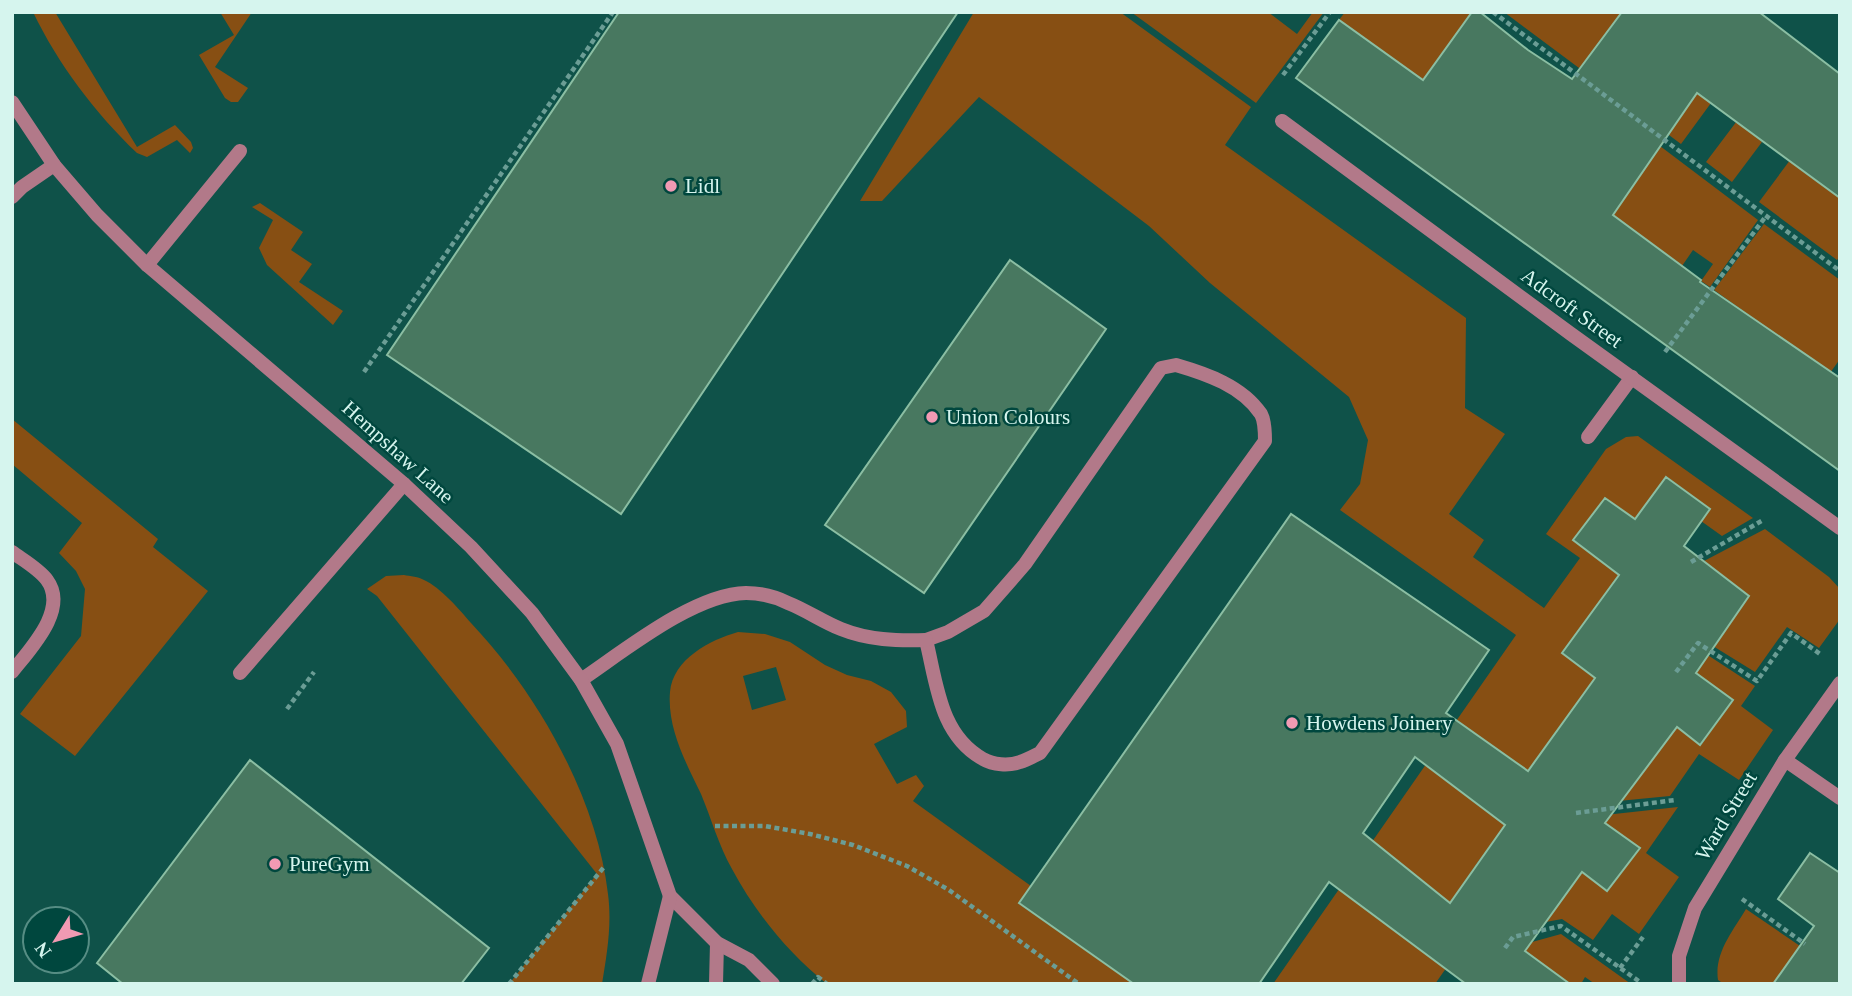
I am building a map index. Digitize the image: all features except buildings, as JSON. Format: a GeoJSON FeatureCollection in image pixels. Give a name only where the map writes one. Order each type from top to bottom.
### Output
{"type":"FeatureCollection","features":[{"type":"Feature","properties":{"kind":"street","name":"Hempshaw Lane"},"geometry":{"type":"LineString","coordinates":[[12,102],[54,165],[97,215],[147,265],[404,484],[471,547],[524,604],[581,680],[617,744],[670,896]]}},
{"type":"Feature","properties":{"kind":"street","name":"Adcroft Street"},"geometry":{"type":"LineString","coordinates":[[1282,121],[1840,528]]}},
{"type":"Feature","properties":{"kind":"street"},"geometry":{"type":"LineString","coordinates":[[147,265],[240,151]]}},
{"type":"Feature","properties":{"kind":"street"},"geometry":{"type":"LineString","coordinates":[[12,197],[54,165]]}},
{"type":"Feature","properties":{"kind":"street"},"geometry":{"type":"LineString","coordinates":[[581,680],[684,612],[720,598],[746,593],[792,604],[844,631],[890,641],[926,640],[948,632],[984,611],[1025,564],[1161,368],[1176,365],[1212,375],[1246,398],[1263,416],[1265,441],[1040,753],[1018,763],[992,764],[969,751],[954,734],[944,713],[926,640]]}},
{"type":"Feature","properties":{"kind":"street"},"geometry":{"type":"LineString","coordinates":[[1588,437],[1632,377]]}},
{"type":"Feature","properties":{"kind":"street"},"geometry":{"type":"LineString","coordinates":[[240,673],[404,484]]}},
{"type":"Feature","properties":{"kind":"street"},"geometry":{"type":"LineString","coordinates":[[12,552],[48,580],[53,600],[51,615],[42,634],[12,672]]}},
{"type":"Feature","properties":{"kind":"street","name":"Ward Street"},"geometry":{"type":"LineString","coordinates":[[1679,984],[1679,956],[1695,908],[1785,760],[1840,683]]}},
{"type":"Feature","properties":{"kind":"street"},"geometry":{"type":"LineString","coordinates":[[1785,760],[1840,798]]}},
{"type":"Feature","properties":{"kind":"street"},"geometry":{"type":"LineString","coordinates":[[670,896],[717,943],[749,960],[774,984]]}},
{"type":"Feature","properties":{"kind":"street"},"geometry":{"type":"LineString","coordinates":[[648,984],[670,896]]}},
{"type":"Feature","properties":{"kind":"street"},"geometry":{"type":"LineString","coordinates":[[716,984],[717,943]]}},
{"type":"Feature","properties":{"kind":"path"},"geometry":{"type":"LineString","coordinates":[[364,372],[613,12]]}},
{"type":"Feature","properties":{"kind":"path"},"geometry":{"type":"LineString","coordinates":[[1283,75],[1330,12]]}},
{"type":"Feature","properties":{"kind":"path"},"geometry":{"type":"LineString","coordinates":[[1493,12],[1840,271]]}},
{"type":"Feature","properties":{"kind":"path"},"geometry":{"type":"LineString","coordinates":[[1665,352],[1766,216]]}},
{"type":"Feature","properties":{"kind":"path"},"geometry":{"type":"LineString","coordinates":[[1691,562],[1765,519]]}},
{"type":"Feature","properties":{"kind":"path"},"geometry":{"type":"LineString","coordinates":[[1676,672],[1698,643],[1757,681],[1791,633],[1824,657]]}},
{"type":"Feature","properties":{"kind":"path"},"geometry":{"type":"LineString","coordinates":[[287,709],[314,672]]}},
{"type":"Feature","properties":{"kind":"path"},"geometry":{"type":"LineString","coordinates":[[1576,813],[1675,800]]}},
{"type":"Feature","properties":{"kind":"path"},"geometry":{"type":"LineString","coordinates":[[715,826],[765,826],[810,834],[853,845],[908,866],[949,890],[1079,984]]}},
{"type":"Feature","properties":{"kind":"path"},"geometry":{"type":"LineString","coordinates":[[509,984],[604,867]]}},
{"type":"Feature","properties":{"kind":"path"},"geometry":{"type":"LineString","coordinates":[[1741,898],[1805,944]]}},
{"type":"Feature","properties":{"kind":"path"},"geometry":{"type":"LineString","coordinates":[[1505,948],[1513,937],[1561,926],[1643,984]]}},
{"type":"Feature","properties":{"kind":"path"},"geometry":{"type":"LineString","coordinates":[[1620,968],[1646,934]]}},
{"type":"Feature","properties":{"kind":"path"},"geometry":{"type":"LineString","coordinates":[[812,984],[818,977],[827,984]]}},
{"type":"Feature","properties":{"kind":"shaded area"},"geometry":{"type":"Polygon","coordinates":[[[33,12],[55,12],[137,147],[175,125],[191,142],[193,148],[190,153],[177,140],[147,157],[137,153],[79,87],[33,12]]]}},
{"type":"Feature","properties":{"kind":"shaded area"},"geometry":{"type":"Polygon","coordinates":[[[220,12],[252,12],[215,67],[248,88],[238,102],[225,98],[199,55],[234,35],[220,12]]]}},
{"type":"Feature","properties":{"kind":"shaded area"},"geometry":{"type":"Polygon","coordinates":[[[974,12],[1120,12],[1251,107],[1225,145],[1466,318],[1465,408],[1505,434],[1449,514],[1484,540],[1473,557],[1544,608],[1580,558],[1546,534],[1606,449],[1626,437],[1638,436],[1753,518],[1722,536],[1701,521],[1710,509],[1667,477],[1635,519],[1605,498],[1573,540],[1625,579],[1596,607],[1562,653],[1607,688],[1571,711],[1528,771],[1517,834],[1480,859],[1450,903],[1390,927],[1438,963],[1449,964],[1435,984],[1273,984],[1516,635],[1340,510],[1360,484],[1368,440],[1349,397],[1210,283],[1149,226],[979,97],[882,201],[860,201],[974,12]]]}},
{"type":"Feature","properties":{"kind":"shaded area"},"geometry":{"type":"Polygon","coordinates":[[[1131,12],[1268,12],[1297,34],[1313,12],[1324,12],[1256,103],[1131,12]]]}},
{"type":"Feature","properties":{"kind":"shaded area"},"geometry":{"type":"Polygon","coordinates":[[[1345,12],[1472,12],[1481,33],[1491,20],[1513,38],[1503,52],[1536,77],[1548,63],[1559,72],[1642,173],[1660,146],[1758,220],[1710,287],[1701,281],[1713,264],[1693,250],[1682,266],[1339,20],[1345,12]]]}},
{"type":"Feature","properties":{"kind":"shaded area"},"geometry":{"type":"Polygon","coordinates":[[[1504,12],[1622,12],[1695,91],[1711,103],[1681,144],[1504,12]]]}},
{"type":"Feature","properties":{"kind":"shaded area"},"geometry":{"type":"Polygon","coordinates":[[[1749,105],[1761,114],[1749,131],[1762,142],[1732,182],[1706,162],[1749,105]]]}},
{"type":"Feature","properties":{"kind":"shaded area"},"geometry":{"type":"Polygon","coordinates":[[[1802,144],[1813,152],[1801,170],[1831,192],[1840,181],[1840,256],[1837,260],[1759,202],[1802,144]]]}},
{"type":"Feature","properties":{"kind":"shaded area"},"geometry":{"type":"Polygon","coordinates":[[[260,203],[303,232],[291,250],[312,264],[299,282],[343,311],[333,325],[267,265],[259,248],[273,220],[252,207],[260,203]]]}},
{"type":"Feature","properties":{"kind":"shaded area"},"geometry":{"type":"Polygon","coordinates":[[[1764,224],[1840,280],[1840,359],[1830,373],[1714,290],[1764,224]]]}},
{"type":"Feature","properties":{"kind":"shaded area"},"geometry":{"type":"Polygon","coordinates":[[[12,419],[158,539],[153,547],[208,591],[75,756],[20,714],[81,636],[85,589],[76,571],[59,553],[82,523],[12,464],[12,419]]]}},
{"type":"Feature","properties":{"kind":"shaded area"},"geometry":{"type":"Polygon","coordinates":[[[1765,529],[1829,577],[1840,589],[1840,619],[1819,648],[1787,627],[1755,672],[1687,630],[1719,640],[1749,596],[1704,561],[1765,529]]]}},
{"type":"Feature","properties":{"kind":"shaded area"},"geometry":{"type":"Polygon","coordinates":[[[404,575],[430,583],[461,612],[519,681],[560,748],[577,784],[602,857],[609,916],[602,984],[509,984],[597,874],[377,596],[367,589],[386,576],[404,575]]]}},
{"type":"Feature","properties":{"kind":"shaded area"},"geometry":{"type":"Polygon","coordinates":[[[738,632],[765,634],[790,642],[825,665],[847,675],[871,681],[891,692],[906,711],[907,727],[874,744],[897,784],[916,775],[924,786],[913,801],[1031,886],[1019,904],[1134,984],[827,984],[813,972],[762,916],[732,869],[684,758],[671,719],[670,692],[678,670],[705,646],[738,632]],[[776,667],[743,676],[752,710],[786,700],[776,667]]]}},
{"type":"Feature","properties":{"kind":"shaded area"},"geometry":{"type":"Polygon","coordinates":[[[1700,650],[1755,686],[1741,706],[1773,730],[1739,780],[1699,754],[1670,796],[1577,805],[1618,748],[1646,768],[1677,727],[1701,745],[1733,700],[1688,667],[1700,650]]]}},
{"type":"Feature","properties":{"kind":"shaded area"},"geometry":{"type":"Polygon","coordinates":[[[1678,807],[1646,853],[1679,877],[1639,934],[1612,914],[1593,940],[1562,919],[1502,930],[1582,872],[1607,891],[1639,848],[1596,816],[1678,807]]]}},
{"type":"Feature","properties":{"kind":"shaded area"},"geometry":{"type":"Polygon","coordinates":[[[1746,909],[1800,946],[1773,984],[1724,984],[1718,980],[1722,951],[1746,909]]]}},
{"type":"Feature","properties":{"kind":"shaded area"},"geometry":{"type":"Polygon","coordinates":[[[1561,934],[1631,984],[1595,984],[1585,977],[1581,984],[1562,984],[1564,980],[1518,946],[1561,934]]]}},
{"type":"Feature","properties":{"kind":"place","name":"Lidl"},"geometry":{"type":"Point","coordinates":[671,186]}},
{"type":"Feature","properties":{"kind":"place","name":"Union Colours"},"geometry":{"type":"Point","coordinates":[932,417]}},
{"type":"Feature","properties":{"kind":"place","name":"Howdens Joinery"},"geometry":{"type":"Point","coordinates":[1292,723]}},
{"type":"Feature","properties":{"kind":"place","name":"PureGym"},"geometry":{"type":"Point","coordinates":[275,864]}}]}
